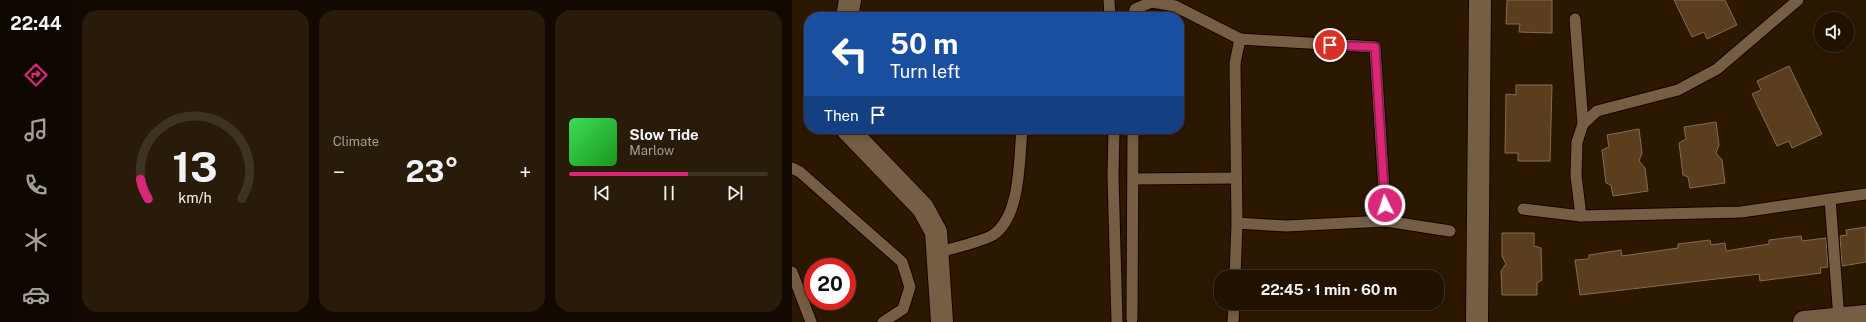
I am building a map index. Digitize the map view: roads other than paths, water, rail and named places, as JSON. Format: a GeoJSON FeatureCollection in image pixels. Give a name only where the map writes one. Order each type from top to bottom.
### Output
{"type":"FeatureCollection","features":[{"type":"Feature","properties":{"kind":"street"},"geometry":{"type":"LineString","coordinates":[[849,12],[850,0]]}},
{"type":"Feature","properties":{"kind":"street"},"geometry":{"type":"LineString","coordinates":[[1477,322],[1480,0]]}},
{"type":"Feature","properties":{"kind":"street"},"geometry":{"type":"LineString","coordinates":[[852,134],[923,208],[936,232],[942,322]]}},
{"type":"Feature","properties":{"kind":"street"},"geometry":{"type":"LineString","coordinates":[[1804,322],[1866,316]]}},
{"type":"Feature","properties":{"kind":"lane"},"geometry":{"type":"LineString","coordinates":[[1109,0],[1110,12]]}},
{"type":"Feature","properties":{"kind":"lane"},"geometry":{"type":"LineString","coordinates":[[1583,124],[1597,110],[1678,90],[1717,69],[1798,0]]}},
{"type":"Feature","properties":{"kind":"lane"},"geometry":{"type":"LineString","coordinates":[[1135,12],[1135,9],[1152,2],[1175,6],[1240,40],[1375,47],[1386,221]]}},
{"type":"Feature","properties":{"kind":"lane"},"geometry":{"type":"LineString","coordinates":[[1575,19],[1583,124],[1577,142],[1576,176],[1581,216]]}},
{"type":"Feature","properties":{"kind":"lane"},"geometry":{"type":"LineString","coordinates":[[1235,270],[1237,223],[1235,63],[1240,40]]}},
{"type":"Feature","properties":{"kind":"lane"},"geometry":{"type":"LineString","coordinates":[[937,252],[992,236],[1003,226],[1014,203],[1021,134]]}},
{"type":"Feature","properties":{"kind":"lane"},"geometry":{"type":"LineString","coordinates":[[1114,134],[1113,176],[1117,322]]}},
{"type":"Feature","properties":{"kind":"lane"},"geometry":{"type":"LineString","coordinates":[[1132,319],[1133,134]]}},
{"type":"Feature","properties":{"kind":"lane"},"geometry":{"type":"LineString","coordinates":[[792,168],[800,172],[902,262],[910,287],[902,309],[883,322]]}},
{"type":"Feature","properties":{"kind":"lane"},"geometry":{"type":"LineString","coordinates":[[1133,179],[1236,178]]}},
{"type":"Feature","properties":{"kind":"lane"},"geometry":{"type":"LineString","coordinates":[[1523,210],[1581,216],[1741,212],[1866,194]]}},
{"type":"Feature","properties":{"kind":"lane"},"geometry":{"type":"LineString","coordinates":[[1830,199],[1839,319]]}},
{"type":"Feature","properties":{"kind":"lane"},"geometry":{"type":"LineString","coordinates":[[1237,223],[1286,226],[1386,221],[1450,231]]}},
{"type":"Feature","properties":{"kind":"lane"},"geometry":{"type":"LineString","coordinates":[[792,272],[811,322]]}},
{"type":"Feature","properties":{"kind":"lane"},"geometry":{"type":"LineString","coordinates":[[1233,322],[1234,310]]}}]}
